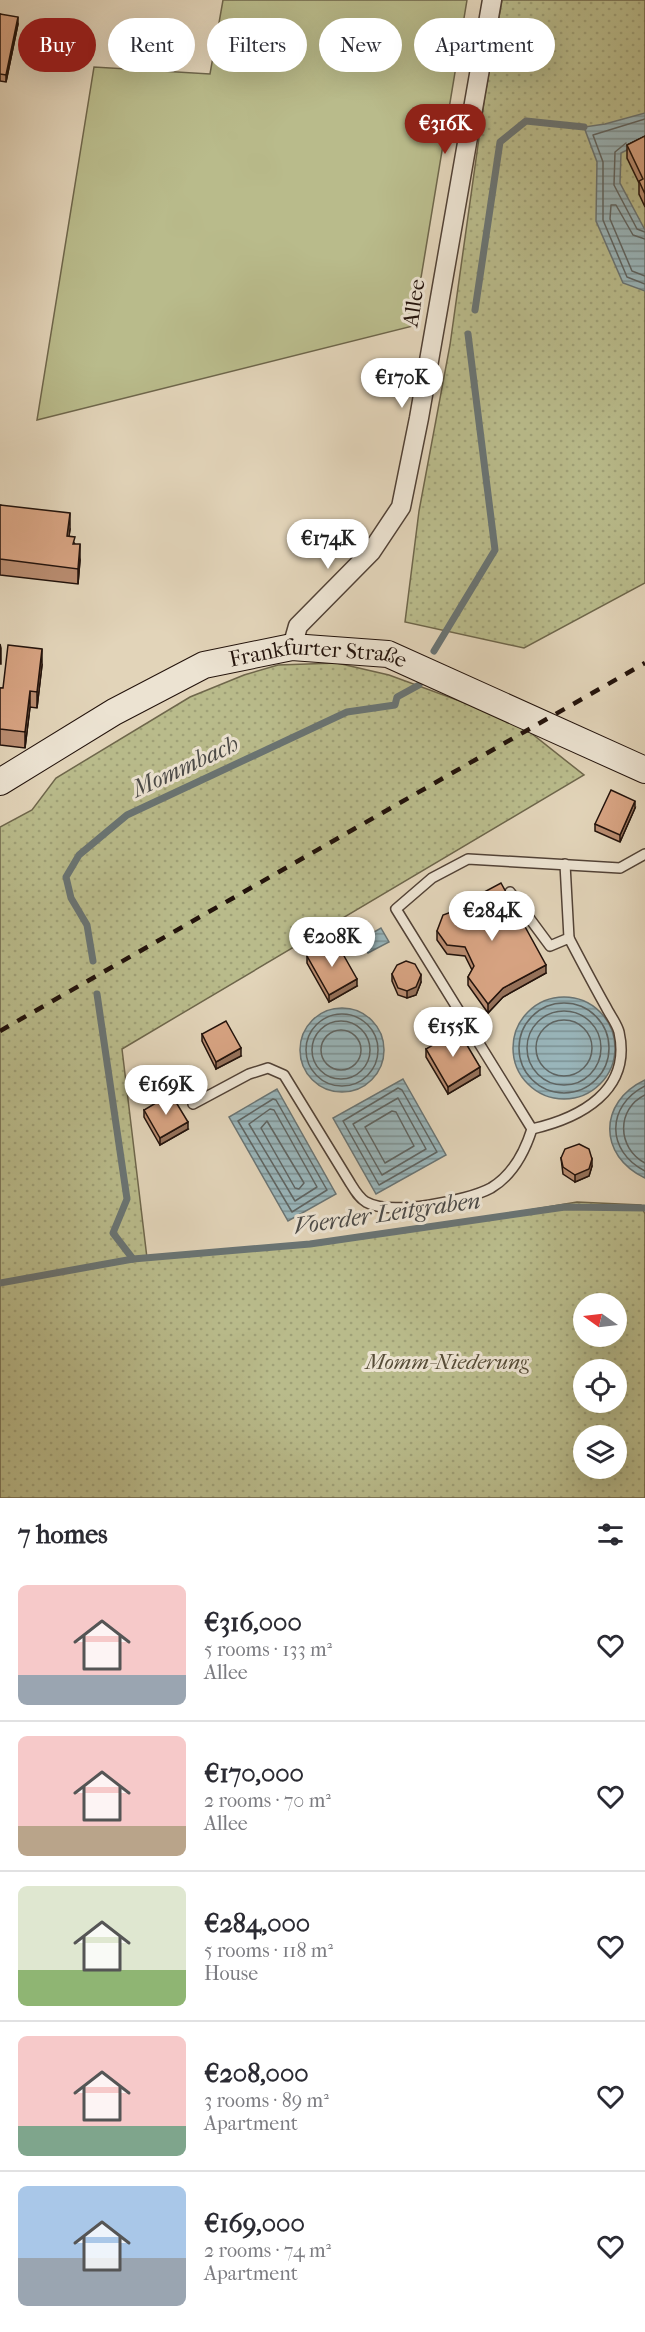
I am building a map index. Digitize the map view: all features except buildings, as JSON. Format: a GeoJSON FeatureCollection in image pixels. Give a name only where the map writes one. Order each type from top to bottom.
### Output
{"type":"FeatureCollection","features":[{"type":"Feature","properties":{"kind":"main road","name":"Frankfurter Straße"},"geometry":{"type":"LineString","coordinates":[[0,782],[114,712],[204,664],[292,647],[388,654],[645,770]]}},
{"type":"Feature","properties":{"kind":"street","name":"Allee"},"geometry":{"type":"LineString","coordinates":[[292,647],[298,626],[371,552],[400,507],[419,418],[492,0]]}},
{"type":"Feature","properties":{"kind":"lane"},"geometry":{"type":"LineString","coordinates":[[193,1104],[249,1074],[268,1068],[285,1075],[358,1196],[367,1203],[396,1209],[438,1204],[491,1188],[514,1167],[527,1146],[532,1129],[396,909],[432,878],[468,859],[620,868],[645,854]]}},
{"type":"Feature","properties":{"kind":"lane"},"geometry":{"type":"LineString","coordinates":[[532,1129],[556,1123],[591,1106],[608,1092],[620,1060],[618,1031],[569,938],[565,864]]}},
{"type":"Feature","properties":{"kind":"lane"},"geometry":{"type":"LineString","coordinates":[[510,892],[550,946],[569,938]]}},
{"type":"Feature","properties":{"kind":"green space"},"geometry":{"type":"Polygon","coordinates":[[[223,0],[467,0],[464,18],[414,18],[414,72],[455,72],[413,326],[37,420],[93,72],[96,72],[96,67],[108,68],[108,72],[210,74],[210,72],[307,72],[307,18],[220,18],[223,0]]]}},
{"type":"Feature","properties":{"kind":"green space"},"geometry":{"type":"Polygon","coordinates":[[[502,0],[645,0],[645,583],[524,648],[405,622],[419,511],[450,345],[489,72],[555,72],[555,18],[499,18],[502,0]]]}},
{"type":"Feature","properties":{"kind":"green space","name":"Momm-Niederung"},"geometry":{"type":"Polygon","coordinates":[[[337,663],[389,675],[517,722],[584,775],[122,1049],[147,1258],[326,1244],[577,1202],[641,1205],[645,1214],[645,1498],[0,1498],[0,827],[32,810],[56,778],[190,697],[244,675],[278,665],[337,663]]]}},
{"type":"Feature","properties":{"kind":"water"},"geometry":{"type":"Polygon","coordinates":[[[645,113],[645,141],[621,153],[620,183],[645,230],[645,291],[623,283],[596,221],[597,162],[584,127],[645,113]]]}},
{"type":"Feature","properties":{"kind":"water"},"geometry":{"type":"Polygon","coordinates":[[[381,928],[389,942],[368,953],[360,940],[381,928]]]}},
{"type":"Feature","properties":{"kind":"water"},"geometry":{"type":"Polygon","coordinates":[[[564,997],[583,1001],[600,1012],[611,1029],[615,1048],[611,1067],[600,1084],[583,1095],[564,1099],[545,1095],[528,1084],[517,1067],[513,1048],[517,1029],[528,1012],[545,1001],[564,997]]]}},
{"type":"Feature","properties":{"kind":"water"},"geometry":{"type":"Polygon","coordinates":[[[342,1008],[358,1011],[372,1020],[381,1034],[384,1050],[381,1066],[372,1080],[358,1089],[342,1092],[326,1089],[312,1080],[303,1066],[300,1050],[303,1034],[312,1020],[326,1011],[342,1008]]]}},
{"type":"Feature","properties":{"kind":"water"},"geometry":{"type":"Polygon","coordinates":[[[403,1079],[446,1155],[376,1194],[333,1118],[403,1079]]]}},
{"type":"Feature","properties":{"kind":"water"},"geometry":{"type":"Polygon","coordinates":[[[645,1080],[645,1178],[630,1168],[619,1156],[612,1143],[610,1129],[612,1115],[619,1102],[630,1090],[645,1080]]]}},
{"type":"Feature","properties":{"kind":"water"},"geometry":{"type":"Polygon","coordinates":[[[277,1089],[336,1194],[288,1221],[229,1117],[277,1089]]]}},
{"type":"Feature","properties":{"kind":"waterway","name":"Mommbach"},"geometry":{"type":"LineString","coordinates":[[475,310],[500,142],[526,121],[584,127]]}},
{"type":"Feature","properties":{"kind":"waterway","name":"Mommbach"},"geometry":{"type":"LineString","coordinates":[[434,651],[495,550],[468,334]]}},
{"type":"Feature","properties":{"kind":"waterway","name":"Mommbach"},"geometry":{"type":"LineString","coordinates":[[93,961],[87,925],[71,898],[66,877],[79,855],[127,815],[347,712],[395,705],[397,697],[419,685]]}},
{"type":"Feature","properties":{"kind":"waterway","name":"Mommbach"},"geometry":{"type":"LineString","coordinates":[[97,994],[127,1199],[113,1233],[133,1259]]}},
{"type":"Feature","properties":{"kind":"waterway","name":"Voerder Leitgraben"},"geometry":{"type":"LineString","coordinates":[[0,1283],[133,1259],[310,1244],[565,1207],[645,1208]]}},
{"type":"Feature","properties":{"kind":"railway"},"geometry":{"type":"LineString","coordinates":[[0,1031],[645,663]]}}]}
